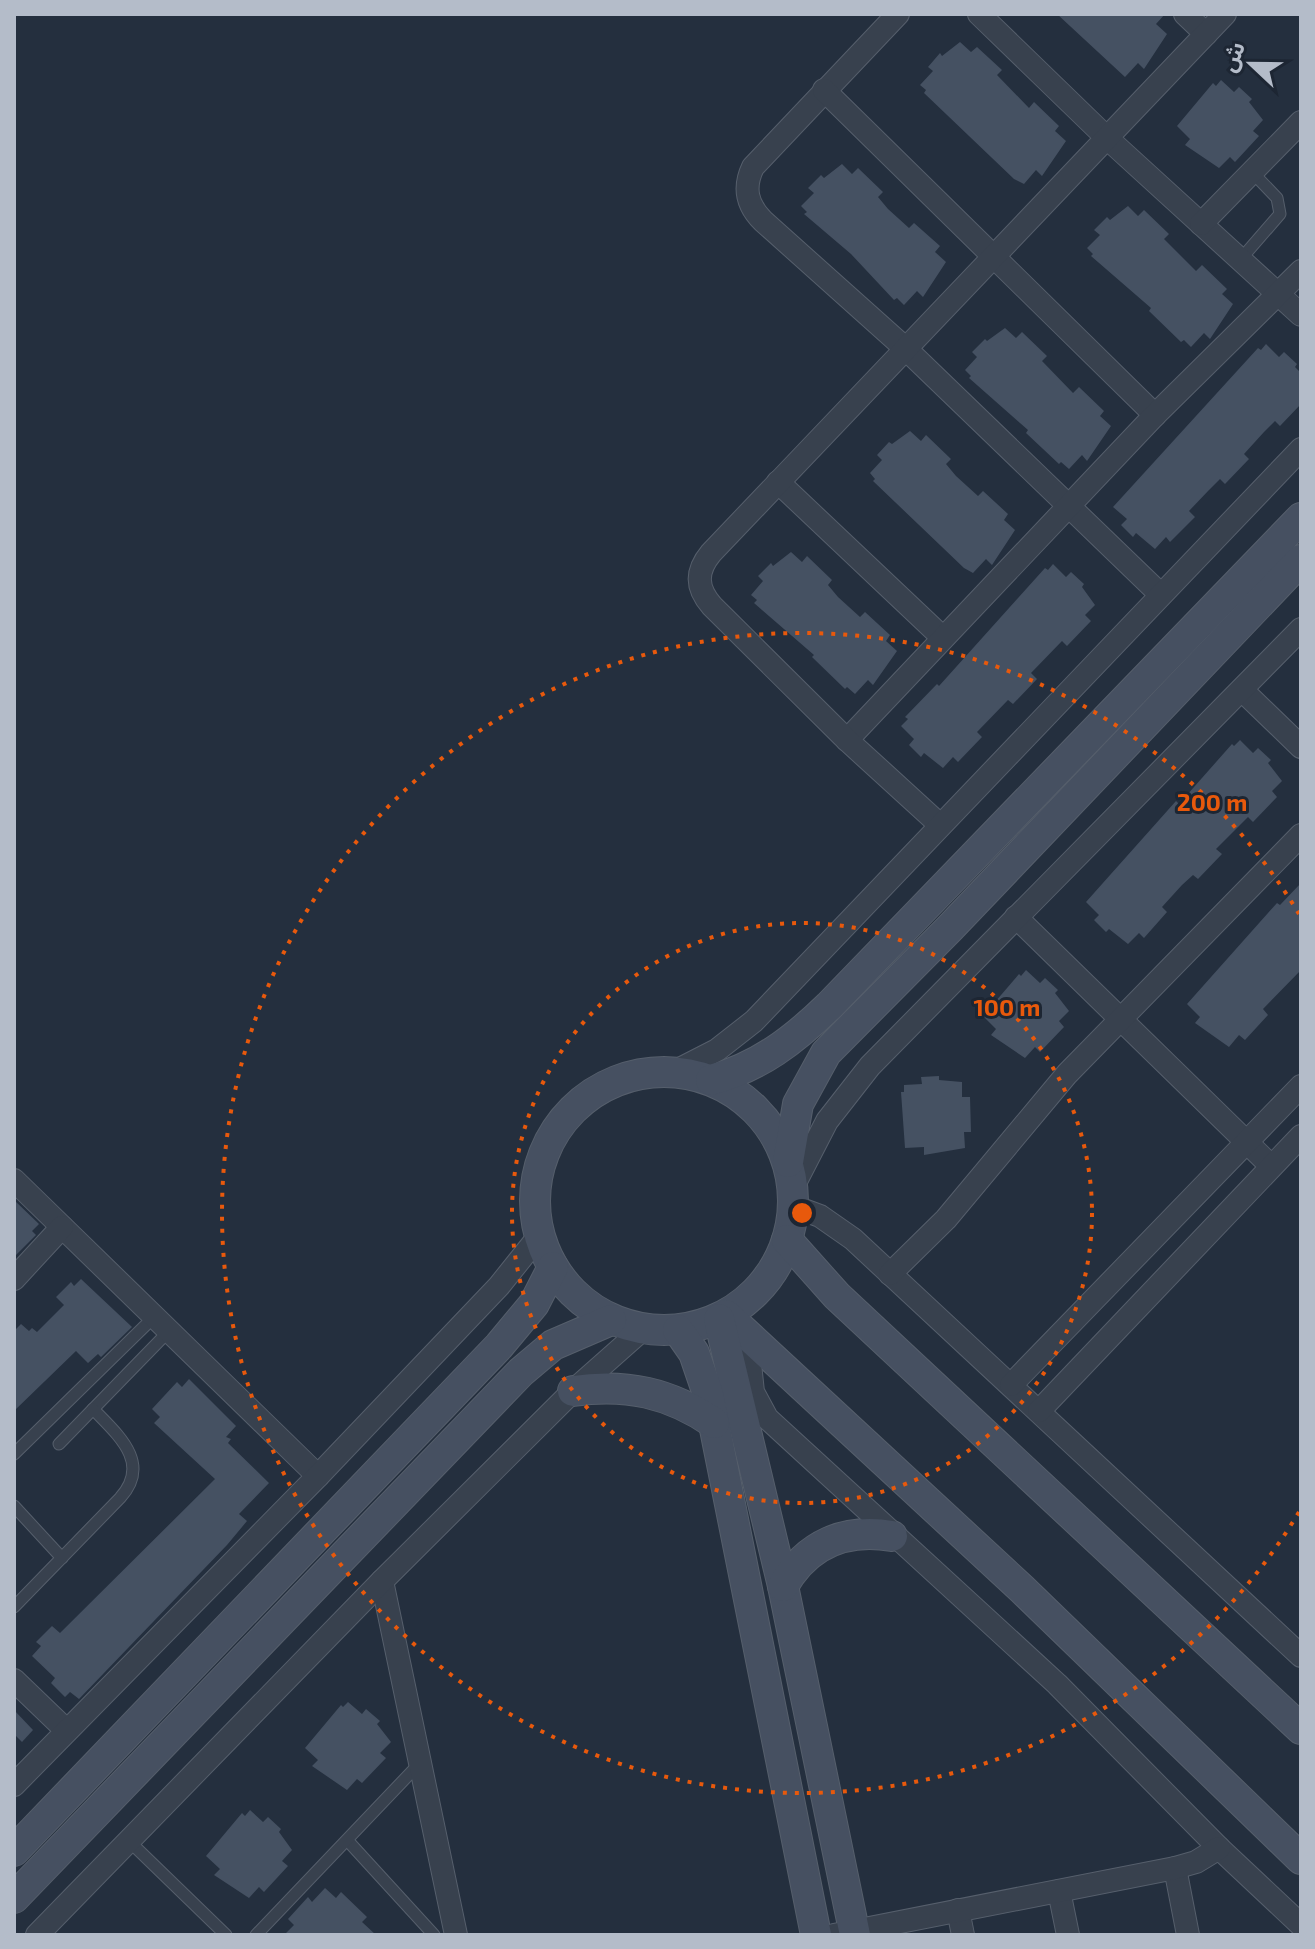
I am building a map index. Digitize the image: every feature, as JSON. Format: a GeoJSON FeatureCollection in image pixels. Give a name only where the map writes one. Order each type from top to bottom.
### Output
{"type":"FeatureCollection","features":[{"type":"Feature","properties":{"kind":"street"},"geometry":{"type":"LineString","coordinates":[[898,14],[753,167],[746,190],[749,202],[763,221],[906,349],[1160,594]]}},
{"type":"Feature","properties":{"kind":"street"},"geometry":{"type":"LineString","coordinates":[[979,14],[1107,138],[1301,315]]}},
{"type":"Feature","properties":{"kind":"street"},"geometry":{"type":"LineString","coordinates":[[1185,14],[1206,34]]}},
{"type":"Feature","properties":{"kind":"street"},"geometry":{"type":"LineString","coordinates":[[939,824],[847,740],[712,606],[701,589],[699,579],[704,561],[1225,14]]}},
{"type":"Feature","properties":{"kind":"street"},"geometry":{"type":"LineString","coordinates":[[824,90],[1155,415]]}},
{"type":"Feature","properties":{"kind":"street"},"geometry":{"type":"LineString","coordinates":[[1201,224],[1301,122]]}},
{"type":"Feature","properties":{"kind":"street"},"geometry":{"type":"LineString","coordinates":[[847,740],[1155,415],[1301,271]]}},
{"type":"Feature","properties":{"kind":"street"},"geometry":{"type":"LineString","coordinates":[[674,1072],[717,1050],[754,1021],[939,824],[1301,449]]}},
{"type":"Feature","properties":{"kind":"street"},"geometry":{"type":"LineString","coordinates":[[778,482],[943,638]]}},
{"type":"Feature","properties":{"kind":"street"},"geometry":{"type":"LineString","coordinates":[[711,1080],[752,1065],[807,1028],[1301,518]]}},
{"type":"Feature","properties":{"kind":"street"},"geometry":{"type":"LineString","coordinates":[[1301,560],[950,928],[826,1053],[798,1104],[791,1185],[787,1240],[767,1279],[731,1323],[678,1330],[643,1329],[611,1320],[578,1298],[553,1267],[539,1236],[535,1201],[540,1166],[554,1133],[577,1106],[606,1086],[639,1074],[674,1072],[711,1080],[737,1094],[759,1112],[776,1135],[791,1185],[1301,1656]]}},
{"type":"Feature","properties":{"kind":"street"},"geometry":{"type":"LineString","coordinates":[[791,1185],[827,1121],[855,1084],[1301,629]]}},
{"type":"Feature","properties":{"kind":"street"},"geometry":{"type":"LineString","coordinates":[[1242,690],[1301,747]]}},
{"type":"Feature","properties":{"kind":"street"},"geometry":{"type":"LineString","coordinates":[[890,1274],[946,1219],[1041,1103],[1301,835]]}},
{"type":"Feature","properties":{"kind":"street"},"geometry":{"type":"LineString","coordinates":[[1016,917],[1271,1166]]}},
{"type":"Feature","properties":{"kind":"street"},"geometry":{"type":"LineString","coordinates":[[1011,1385],[1301,1086]]}},
{"type":"Feature","properties":{"kind":"street"},"geometry":{"type":"LineString","coordinates":[[1039,1411],[1301,1136]]}},
{"type":"Feature","properties":{"kind":"street"},"geometry":{"type":"LineString","coordinates":[[14,1180],[318,1476]]}},
{"type":"Feature","properties":{"kind":"street"},"geometry":{"type":"LineString","coordinates":[[14,1279],[62,1227]]}},
{"type":"Feature","properties":{"kind":"street"},"geometry":{"type":"LineString","coordinates":[[14,1785],[318,1476],[499,1286],[539,1236]]}},
{"type":"Feature","properties":{"kind":"street"},"geometry":{"type":"LineString","coordinates":[[787,1240],[837,1296],[1301,1729]]}},
{"type":"Feature","properties":{"kind":"street"},"geometry":{"type":"LineString","coordinates":[[14,1851],[499,1346],[534,1304],[553,1267]]}},
{"type":"Feature","properties":{"kind":"street"},"geometry":{"type":"LineString","coordinates":[[14,1898],[529,1364],[572,1334],[611,1320]]}},
{"type":"Feature","properties":{"kind":"street"},"geometry":{"type":"LineString","coordinates":[[731,1323],[753,1392],[767,1418],[892,1536],[1057,1684],[1219,1848],[1301,1925]]}},
{"type":"Feature","properties":{"kind":"street"},"geometry":{"type":"LineString","coordinates":[[731,1323],[848,1933],[1175,1868],[1196,1862],[1219,1848]]}},
{"type":"Feature","properties":{"kind":"street"},"geometry":{"type":"LineString","coordinates":[[731,1323],[1022,1589],[1301,1859]]}},
{"type":"Feature","properties":{"kind":"street"},"geometry":{"type":"LineString","coordinates":[[37,1935],[382,1581],[573,1391],[643,1329]]}},
{"type":"Feature","properties":{"kind":"street"},"geometry":{"type":"LineString","coordinates":[[678,1330],[702,1375],[714,1423],[816,1935]]}},
{"type":"Feature","properties":{"kind":"street"},"geometry":{"type":"LineString","coordinates":[[573,1391],[597,1387],[647,1391],[671,1398],[714,1423]]}},
{"type":"Feature","properties":{"kind":"street"},"geometry":{"type":"LineString","coordinates":[[783,1586],[805,1556],[837,1537],[855,1533],[892,1536]]}},
{"type":"Feature","properties":{"kind":"street"},"geometry":{"type":"LineString","coordinates":[[382,1581],[456,1935]]}},
{"type":"Feature","properties":{"kind":"street"},"geometry":{"type":"LineString","coordinates":[[14,1680],[66,1730]]}},
{"type":"Feature","properties":{"kind":"street"},"geometry":{"type":"LineString","coordinates":[[1175,1868],[1188,1935]]}},
{"type":"Feature","properties":{"kind":"street"},"geometry":{"type":"LineString","coordinates":[[1059,1891],[1068,1935]]}},
{"type":"Feature","properties":{"kind":"street"},"geometry":{"type":"LineString","coordinates":[[958,1910],[963,1935]]}},
{"type":"Feature","properties":{"kind":"lane"},"geometry":{"type":"LineString","coordinates":[[1240,260],[1280,214],[1277,198],[1252,172]]}},
{"type":"Feature","properties":{"kind":"lane"},"geometry":{"type":"LineString","coordinates":[[59,1444],[93,1409],[161,1324]]}},
{"type":"Feature","properties":{"kind":"lane"},"geometry":{"type":"LineString","coordinates":[[14,1454],[161,1324]]}},
{"type":"Feature","properties":{"kind":"lane"},"geometry":{"type":"LineString","coordinates":[[14,1607],[120,1498],[133,1480],[133,1458],[129,1448],[93,1409]]}},
{"type":"Feature","properties":{"kind":"lane"},"geometry":{"type":"LineString","coordinates":[[14,1506],[62,1558]]}},
{"type":"Feature","properties":{"kind":"lane"},"geometry":{"type":"LineString","coordinates":[[259,1934],[420,1763]]}},
{"type":"Feature","properties":{"kind":"lane"},"geometry":{"type":"LineString","coordinates":[[128,1840],[226,1935]]}},
{"type":"Feature","properties":{"kind":"lane"},"geometry":{"type":"LineString","coordinates":[[348,1841],[434,1935]]}},
{"type":"Feature","properties":{"kind":"building"},"geometry":{"type":"Polygon","coordinates":[[[1057,14],[1165,14],[1156,24],[1167,34],[1144,69],[1138,63],[1125,77],[1057,14]]]}},
{"type":"Feature","properties":{"kind":"building"},"geometry":{"type":"Polygon","coordinates":[[[960,42],[971,52],[977,47],[1002,70],[997,75],[1029,108],[1034,102],[1059,126],[1055,131],[1066,141],[1042,176],[1036,170],[1024,184],[1014,179],[924,93],[926,90],[920,85],[933,71],[928,67],[940,53],[942,56],[960,42]]]}},
{"type":"Feature","properties":{"kind":"building"},"geometry":{"type":"Polygon","coordinates":[[[1221,80],[1234,92],[1239,87],[1252,99],[1249,102],[1263,120],[1253,131],[1259,136],[1235,162],[1230,157],[1219,168],[1185,145],[1190,139],[1177,126],[1213,83],[1216,86],[1221,80]]]}},
{"type":"Feature","properties":{"kind":"building"},"geometry":{"type":"Polygon","coordinates":[[[842,164],[852,174],[858,168],[883,192],[878,197],[888,209],[909,228],[914,223],[940,246],[935,252],[946,262],[923,297],[917,291],[904,305],[897,298],[894,300],[851,254],[804,214],[807,212],[801,206],[814,193],[808,188],[821,175],[824,178],[842,164]]]}},
{"type":"Feature","properties":{"kind":"building"},"geometry":{"type":"Polygon","coordinates":[[[1128,206],[1138,216],[1144,210],[1169,234],[1164,239],[1196,271],[1202,265],[1227,289],[1222,294],[1233,304],[1210,339],[1204,333],[1191,347],[1184,340],[1181,342],[1149,311],[1151,308],[1091,256],[1093,254],[1087,248],[1100,235],[1094,230],[1107,217],[1110,220],[1128,206]]]}},
{"type":"Feature","properties":{"kind":"building"},"geometry":{"type":"Polygon","coordinates":[[[1005,328],[1016,338],[1022,332],[1047,356],[1042,361],[1073,393],[1079,387],[1104,411],[1100,416],[1111,426],[1087,461],[1082,455],[1069,469],[1061,462],[1059,464],[1026,433],[1028,430],[969,378],[971,376],[965,370],[977,357],[972,352],[985,339],[987,341],[1005,328]]]}},
{"type":"Feature","properties":{"kind":"building"},"geometry":{"type":"Polygon","coordinates":[[[1266,344],[1279,357],[1284,352],[1297,364],[1295,367],[1301,373],[1301,404],[1280,426],[1275,421],[1244,454],[1249,459],[1225,484],[1220,479],[1189,511],[1195,517],[1170,542],[1166,537],[1155,549],[1136,533],[1133,537],[1121,525],[1127,519],[1113,507],[1258,348],[1261,350],[1266,344]]]}},
{"type":"Feature","properties":{"kind":"building"},"geometry":{"type":"Polygon","coordinates":[[[910,431],[921,441],[926,435],[951,459],[946,464],[956,476],[978,496],[983,491],[1008,514],[1004,520],[1015,530],[992,565],[986,559],[973,573],[964,568],[873,481],[875,479],[870,473],[882,460],[877,455],[889,442],[892,444],[910,431]]]}},
{"type":"Feature","properties":{"kind":"building"},"geometry":{"type":"Polygon","coordinates":[[[791,552],[802,562],[807,556],[832,580],[828,585],[838,597],[860,617],[865,612],[890,635],[886,641],[897,651],[873,685],[868,680],[855,694],[847,687],[845,689],[812,657],[814,655],[754,603],[757,600],[751,595],[763,581],[758,576],[771,563],[773,566],[791,552]]]}},
{"type":"Feature","properties":{"kind":"building"},"geometry":{"type":"Polygon","coordinates":[[[1053,564],[1066,577],[1071,572],[1084,584],[1082,587],[1095,605],[1085,615],[1091,621],[1067,646],[1062,641],[1031,673],[1037,679],[1013,704],[1008,700],[977,732],[982,737],[958,762],[953,757],[943,768],[924,753],[921,757],[909,745],[914,739],[901,726],[908,719],[905,717],[937,684],[939,686],[1045,568],[1048,570],[1053,564]]]}},
{"type":"Feature","properties":{"kind":"building"},"geometry":{"type":"Polygon","coordinates":[[[1240,740],[1253,753],[1258,748],[1271,760],[1268,763],[1282,781],[1272,791],[1277,797],[1253,822],[1248,817],[1216,849],[1222,854],[1198,879],[1193,875],[1182,885],[1162,907],[1167,912],[1144,938],[1139,933],[1128,944],[1109,929],[1106,932],[1094,920],[1099,915],[1086,902],[1176,801],[1179,804],[1232,744],[1234,746],[1240,740]]]}},
{"type":"Feature","properties":{"kind":"building"},"geometry":{"type":"Polygon","coordinates":[[[1301,883],[1301,970],[1263,1009],[1268,1015],[1245,1040],[1239,1035],[1229,1047],[1195,1023],[1200,1017],[1187,1004],[1277,903],[1280,905],[1301,883]]]}},
{"type":"Feature","properties":{"kind":"building"},"geometry":{"type":"Polygon","coordinates":[[[1026,970],[1040,983],[1045,978],[1058,990],[1055,993],[1069,1011],[1059,1021],[1064,1027],[1040,1052],[1035,1047],[1025,1058],[991,1035],[996,1029],[983,1016],[1026,970]]]}},
{"type":"Feature","properties":{"kind":"building"},"geometry":{"type":"Polygon","coordinates":[[[939,1076],[939,1080],[962,1082],[962,1097],[970,1097],[971,1132],[964,1132],[965,1148],[924,1155],[924,1147],[905,1148],[901,1092],[904,1092],[904,1085],[922,1084],[921,1077],[939,1076]]]}},
{"type":"Feature","properties":{"kind":"building"},"geometry":{"type":"Polygon","coordinates":[[[14,1200],[39,1224],[32,1231],[36,1235],[14,1257],[14,1200]]]}},
{"type":"Feature","properties":{"kind":"building"},"geometry":{"type":"Polygon","coordinates":[[[81,1279],[132,1327],[101,1357],[98,1354],[88,1363],[76,1351],[14,1411],[14,1331],[21,1324],[29,1331],[32,1328],[37,1332],[64,1305],[56,1297],[71,1282],[74,1286],[81,1279]]]}},
{"type":"Feature","properties":{"kind":"building"},"geometry":{"type":"Polygon","coordinates":[[[189,1379],[236,1426],[226,1437],[231,1439],[228,1443],[269,1483],[239,1514],[247,1521],[227,1545],[79,1699],[70,1692],[65,1697],[51,1683],[55,1678],[32,1656],[41,1646],[36,1642],[52,1626],[60,1633],[215,1479],[154,1423],[160,1417],[152,1409],[177,1382],[182,1387],[189,1379]]]}},
{"type":"Feature","properties":{"kind":"building"},"geometry":{"type":"Polygon","coordinates":[[[348,1702],[362,1714],[366,1709],[380,1721],[377,1724],[391,1742],[380,1753],[386,1758],[362,1783],[357,1779],[347,1790],[312,1766],[318,1760],[305,1748],[341,1705],[343,1707],[348,1702]]]}},
{"type":"Feature","properties":{"kind":"building"},"geometry":{"type":"Polygon","coordinates":[[[14,1710],[33,1730],[22,1742],[14,1734],[14,1710]]]}},
{"type":"Feature","properties":{"kind":"building"},"geometry":{"type":"Polygon","coordinates":[[[250,1810],[263,1822],[268,1817],[281,1829],[279,1832],[292,1850],[282,1861],[288,1866],[264,1892],[259,1887],[249,1898],[214,1875],[220,1869],[206,1856],[242,1813],[245,1816],[250,1810]]]}},
{"type":"Feature","properties":{"kind":"building"},"geometry":{"type":"Polygon","coordinates":[[[325,1888],[336,1898],[341,1892],[367,1917],[362,1922],[376,1935],[284,1935],[294,1925],[288,1919],[308,1897],[312,1902],[325,1888]]]}}]}
